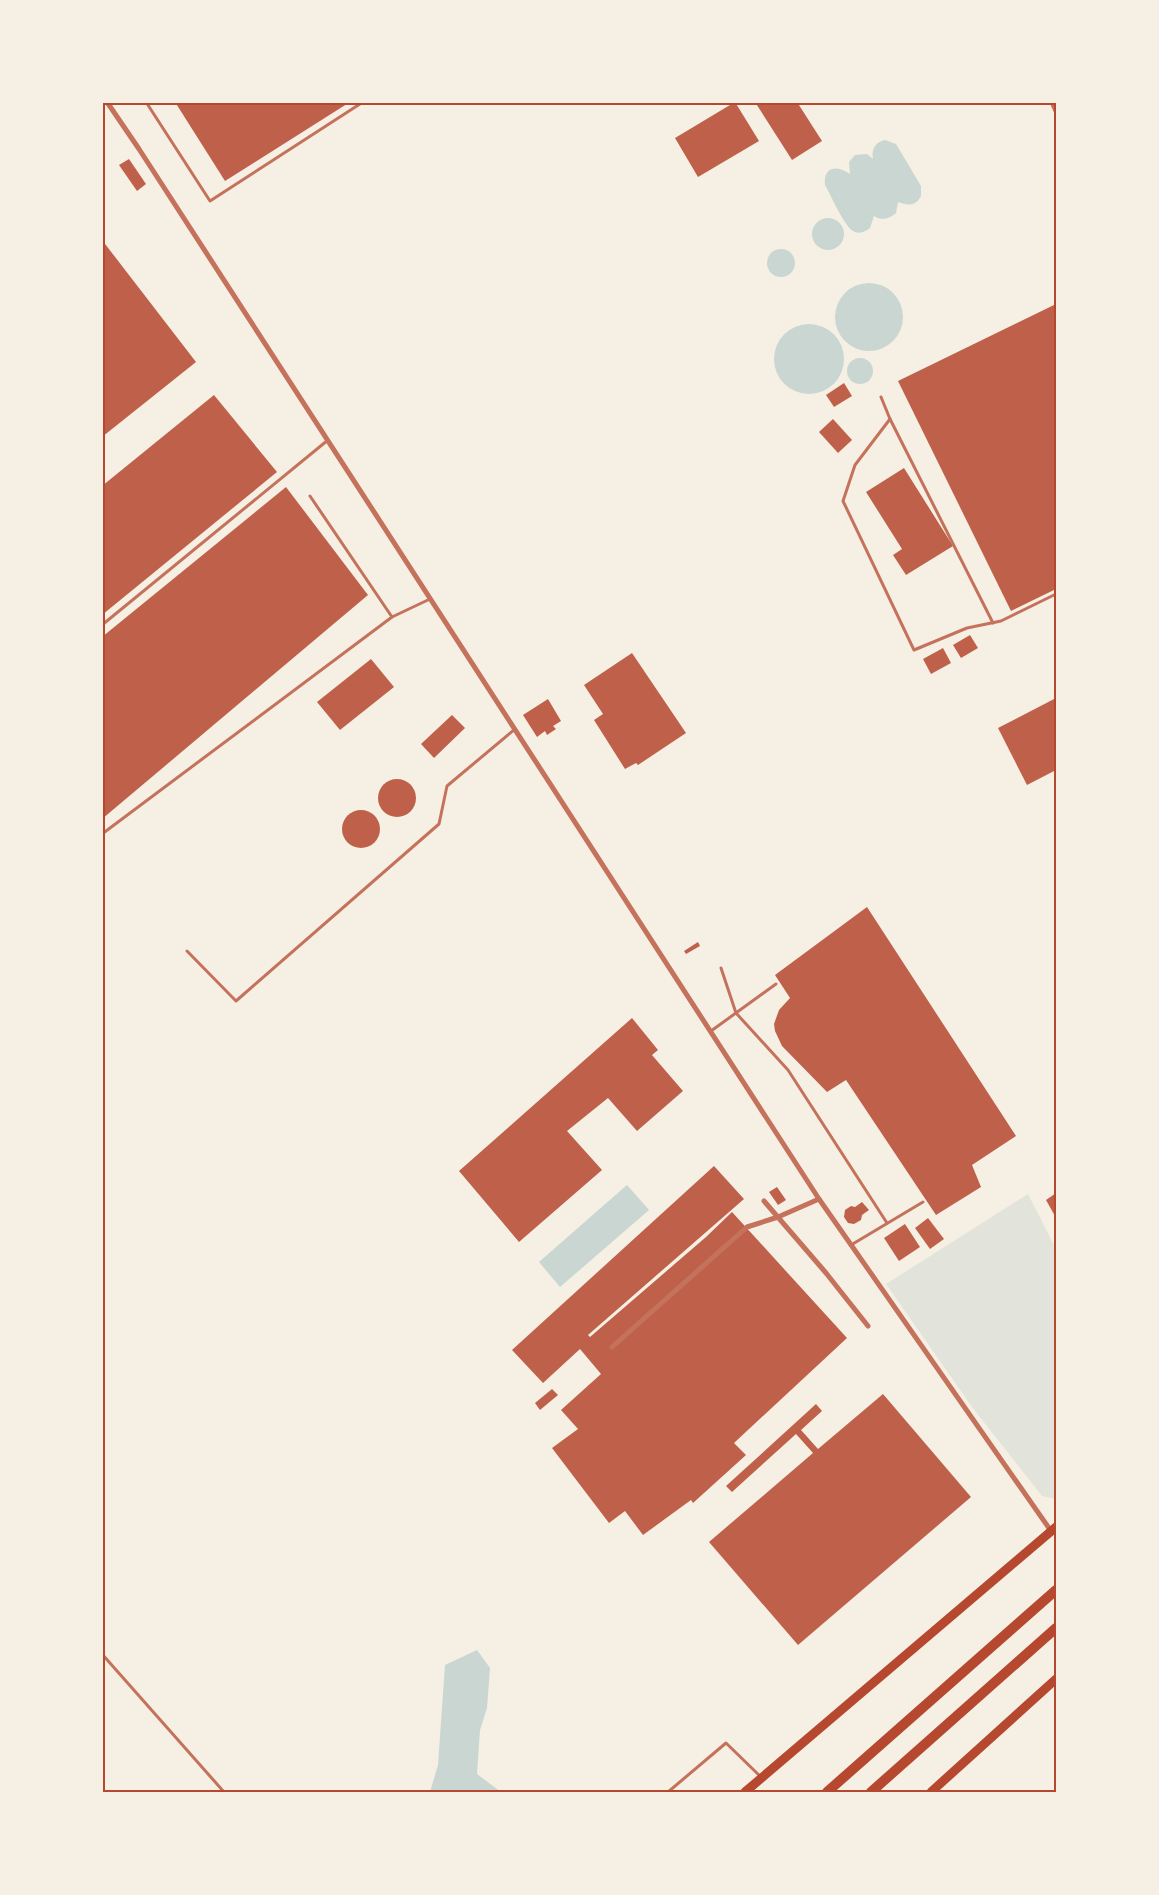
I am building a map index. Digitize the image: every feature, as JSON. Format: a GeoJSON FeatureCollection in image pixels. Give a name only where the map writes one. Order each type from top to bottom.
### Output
{"type":"FeatureCollection","features":[{"type":"Feature","properties":{"kind":"main road"},"geometry":{"type":"LineString","coordinates":[[745,1792],[1054,1529]]}},
{"type":"Feature","properties":{"kind":"main road"},"geometry":{"type":"LineString","coordinates":[[827,1792],[1056,1590]]}},
{"type":"Feature","properties":{"kind":"main road"},"geometry":{"type":"LineString","coordinates":[[871,1792],[1056,1628]]}},
{"type":"Feature","properties":{"kind":"main road"},"geometry":{"type":"LineString","coordinates":[[931,1792],[1056,1679]]}},
{"type":"Feature","properties":{"kind":"street"},"geometry":{"type":"LineString","coordinates":[[107,102],[820,1199],[1054,1529]]}},
{"type":"Feature","properties":{"kind":"street"},"geometry":{"type":"LineString","coordinates":[[1052,102],[1056,111]]}},
{"type":"Feature","properties":{"kind":"street"},"geometry":{"type":"LineString","coordinates":[[612,1347],[747,1227],[778,1217],[820,1199]]}},
{"type":"Feature","properties":{"kind":"street"},"geometry":{"type":"LineString","coordinates":[[764,1201],[826,1273],[868,1326]]}},
{"type":"Feature","properties":{"kind":"lane"},"geometry":{"type":"LineString","coordinates":[[146,102],[210,201],[363,102]]}},
{"type":"Feature","properties":{"kind":"lane"},"geometry":{"type":"LineString","coordinates":[[881,397],[890,419],[993,623]]}},
{"type":"Feature","properties":{"kind":"lane"},"geometry":{"type":"LineString","coordinates":[[890,419],[855,465],[844,501],[914,650],[966,628],[1001,621],[1056,594]]}},
{"type":"Feature","properties":{"kind":"lane"},"geometry":{"type":"LineString","coordinates":[[102,625],[328,440]]}},
{"type":"Feature","properties":{"kind":"lane"},"geometry":{"type":"LineString","coordinates":[[310,496],[392,617]]}},
{"type":"Feature","properties":{"kind":"lane"},"geometry":{"type":"LineString","coordinates":[[102,834],[392,617],[431,599]]}},
{"type":"Feature","properties":{"kind":"lane"},"geometry":{"type":"LineString","coordinates":[[187,951],[236,1001],[439,824],[447,786],[515,729]]}},
{"type":"Feature","properties":{"kind":"lane"},"geometry":{"type":"LineString","coordinates":[[721,968],[736,1013],[788,1070],[887,1223]]}},
{"type":"Feature","properties":{"kind":"lane"},"geometry":{"type":"LineString","coordinates":[[711,1031],[776,984]]}},
{"type":"Feature","properties":{"kind":"lane"},"geometry":{"type":"LineString","coordinates":[[851,1245],[923,1202]]}},
{"type":"Feature","properties":{"kind":"lane"},"geometry":{"type":"LineString","coordinates":[[102,1654],[224,1792]]}},
{"type":"Feature","properties":{"kind":"lane"},"geometry":{"type":"LineString","coordinates":[[668,1792],[726,1743],[762,1778]]}},
{"type":"Feature","properties":{"kind":"shaded area"},"geometry":{"type":"Polygon","coordinates":[[[885,140],[896,144],[921,186],[921,196],[917,202],[911,204],[898,202],[896,213],[883,219],[874,216],[870,228],[857,233],[847,225],[825,185],[826,174],[832,169],[840,169],[850,174],[849,162],[855,155],[867,154],[873,159],[874,147],[885,140]]]}},
{"type":"Feature","properties":{"kind":"shaded area"},"geometry":{"type":"Polygon","coordinates":[[[828,218],[834,219],[839,223],[843,228],[843,240],[839,245],[834,249],[828,250],[822,249],[817,245],[813,240],[812,234],[813,228],[817,223],[822,219],[828,218]]]}},
{"type":"Feature","properties":{"kind":"shaded area"},"geometry":{"type":"Polygon","coordinates":[[[781,249],[791,253],[795,263],[791,273],[781,277],[771,273],[767,263],[771,253],[781,249]]]}},
{"type":"Feature","properties":{"kind":"shaded area"},"geometry":{"type":"Polygon","coordinates":[[[869,283],[882,285],[893,293],[901,304],[903,317],[901,330],[893,341],[882,349],[869,351],[856,349],[845,341],[837,330],[835,317],[837,304],[845,293],[856,285],[869,283]]]}},
{"type":"Feature","properties":{"kind":"shaded area"},"geometry":{"type":"Polygon","coordinates":[[[809,324],[822,327],[834,334],[841,346],[844,359],[841,372],[834,384],[822,391],[809,394],[796,391],[784,384],[777,372],[774,359],[777,346],[784,334],[796,327],[809,324]]]}},
{"type":"Feature","properties":{"kind":"shaded area"},"geometry":{"type":"Polygon","coordinates":[[[860,358],[869,362],[873,371],[869,380],[860,384],[851,380],[847,371],[851,362],[860,358]]]}},
{"type":"Feature","properties":{"kind":"shaded area"},"geometry":{"type":"Polygon","coordinates":[[[627,1185],[649,1210],[560,1287],[539,1262],[627,1185]]]}},
{"type":"Feature","properties":{"kind":"shaded area"},"geometry":{"type":"Polygon","coordinates":[[[1028,1194],[1056,1249],[1056,1499],[1042,1496],[972,1407],[886,1284],[1028,1194]]]}},
{"type":"Feature","properties":{"kind":"shaded area"},"geometry":{"type":"Polygon","coordinates":[[[477,1650],[490,1668],[487,1708],[480,1730],[477,1774],[501,1792],[430,1792],[438,1765],[445,1665],[477,1650]]]}},
{"type":"Feature","properties":{"kind":"building"},"geometry":{"type":"Polygon","coordinates":[[[175,102],[350,102],[225,181],[175,102]]]}},
{"type":"Feature","properties":{"kind":"building"},"geometry":{"type":"Polygon","coordinates":[[[735,102],[759,141],[698,177],[675,138],[735,102]]]}},
{"type":"Feature","properties":{"kind":"building"},"geometry":{"type":"Polygon","coordinates":[[[755,102],[797,102],[822,141],[792,160],[755,102]]]}},
{"type":"Feature","properties":{"kind":"building"},"geometry":{"type":"Polygon","coordinates":[[[129,159],[146,184],[137,191],[119,165],[129,159]]]}},
{"type":"Feature","properties":{"kind":"building"},"geometry":{"type":"Polygon","coordinates":[[[102,240],[196,362],[102,437],[102,240]]]}},
{"type":"Feature","properties":{"kind":"building"},"geometry":{"type":"Polygon","coordinates":[[[1056,304],[1056,589],[1011,611],[898,381],[1056,304]]]}},
{"type":"Feature","properties":{"kind":"building"},"geometry":{"type":"Polygon","coordinates":[[[844,383],[852,396],[834,407],[826,395],[844,383]]]}},
{"type":"Feature","properties":{"kind":"building"},"geometry":{"type":"Polygon","coordinates":[[[214,395],[277,472],[102,615],[102,486],[214,395]]]}},
{"type":"Feature","properties":{"kind":"building"},"geometry":{"type":"Polygon","coordinates":[[[833,419],[852,440],[838,453],[819,432],[833,419]]]}},
{"type":"Feature","properties":{"kind":"building"},"geometry":{"type":"Polygon","coordinates":[[[904,468],[953,546],[906,575],[893,555],[902,549],[866,492],[904,468]]]}},
{"type":"Feature","properties":{"kind":"building"},"geometry":{"type":"Polygon","coordinates":[[[286,487],[368,595],[102,819],[102,637],[286,487]]]}},
{"type":"Feature","properties":{"kind":"building"},"geometry":{"type":"Polygon","coordinates":[[[970,635],[978,648],[961,658],[953,645],[970,635]]]}},
{"type":"Feature","properties":{"kind":"building"},"geometry":{"type":"Polygon","coordinates":[[[943,648],[951,663],[931,674],[923,659],[943,648]]]}},
{"type":"Feature","properties":{"kind":"building"},"geometry":{"type":"Polygon","coordinates":[[[632,653],[686,733],[638,765],[636,763],[625,769],[594,720],[603,714],[584,685],[632,653]]]}},
{"type":"Feature","properties":{"kind":"building"},"geometry":{"type":"Polygon","coordinates":[[[371,659],[394,687],[340,730],[317,702],[371,659]]]}},
{"type":"Feature","properties":{"kind":"building"},"geometry":{"type":"Polygon","coordinates":[[[1056,698],[1056,770],[1027,785],[998,728],[1056,698]]]}},
{"type":"Feature","properties":{"kind":"building"},"geometry":{"type":"Polygon","coordinates":[[[548,699],[561,721],[553,726],[556,729],[547,735],[545,731],[537,737],[523,715],[548,699]]]}},
{"type":"Feature","properties":{"kind":"building"},"geometry":{"type":"Polygon","coordinates":[[[452,715],[465,728],[434,758],[421,744],[452,715]]]}},
{"type":"Feature","properties":{"kind":"building"},"geometry":{"type":"Polygon","coordinates":[[[397,779],[410,785],[416,798],[410,811],[397,817],[384,811],[378,798],[384,785],[397,779]]]}},
{"type":"Feature","properties":{"kind":"building"},"geometry":{"type":"Polygon","coordinates":[[[361,810],[368,811],[374,816],[379,822],[379,836],[374,842],[368,847],[361,848],[354,847],[348,842],[343,836],[342,829],[343,822],[348,816],[354,811],[361,810]]]}},
{"type":"Feature","properties":{"kind":"building"},"geometry":{"type":"Polygon","coordinates":[[[867,907],[1016,1136],[972,1165],[981,1187],[936,1215],[846,1080],[827,1092],[782,1046],[775,1031],[774,1024],[779,1010],[790,998],[775,975],[867,907]]]}},
{"type":"Feature","properties":{"kind":"building"},"geometry":{"type":"Polygon","coordinates":[[[698,942],[700,946],[686,954],[684,951],[698,942]]]}},
{"type":"Feature","properties":{"kind":"building"},"geometry":{"type":"Polygon","coordinates":[[[632,1018],[658,1050],[652,1055],[683,1091],[637,1131],[608,1098],[567,1131],[602,1170],[519,1242],[459,1171],[632,1018]]]}},
{"type":"Feature","properties":{"kind":"building"},"geometry":{"type":"Polygon","coordinates":[[[714,1166],[744,1199],[588,1335],[590,1337],[706,1237],[732,1212],[847,1338],[734,1443],[746,1455],[693,1503],[691,1500],[643,1535],[625,1511],[609,1523],[552,1448],[578,1429],[561,1410],[601,1374],[580,1349],[543,1383],[512,1350],[714,1166]]]}},
{"type":"Feature","properties":{"kind":"building"},"geometry":{"type":"Polygon","coordinates":[[[777,1187],[786,1200],[778,1205],[769,1192],[777,1187]]]}},
{"type":"Feature","properties":{"kind":"building"},"geometry":{"type":"Polygon","coordinates":[[[1056,1193],[1056,1218],[1046,1200],[1056,1193]]]}},
{"type":"Feature","properties":{"kind":"building"},"geometry":{"type":"Polygon","coordinates":[[[862,1202],[869,1210],[862,1215],[861,1220],[854,1224],[848,1223],[844,1217],[845,1210],[851,1206],[855,1207],[862,1202]]]}},
{"type":"Feature","properties":{"kind":"building"},"geometry":{"type":"Polygon","coordinates":[[[928,1218],[944,1239],[930,1249],[915,1228],[928,1218]]]}},
{"type":"Feature","properties":{"kind":"building"},"geometry":{"type":"Polygon","coordinates":[[[905,1224],[920,1247],[899,1261],[884,1238],[905,1224]]]}},
{"type":"Feature","properties":{"kind":"building"},"geometry":{"type":"Polygon","coordinates":[[[552,1389],[558,1395],[540,1410],[535,1403],[552,1389]]]}},
{"type":"Feature","properties":{"kind":"building"},"geometry":{"type":"Polygon","coordinates":[[[883,1394],[971,1497],[798,1645],[709,1542],[813,1453],[796,1434],[732,1492],[726,1486],[816,1404],[822,1411],[801,1430],[818,1449],[883,1394]]]}}]}
